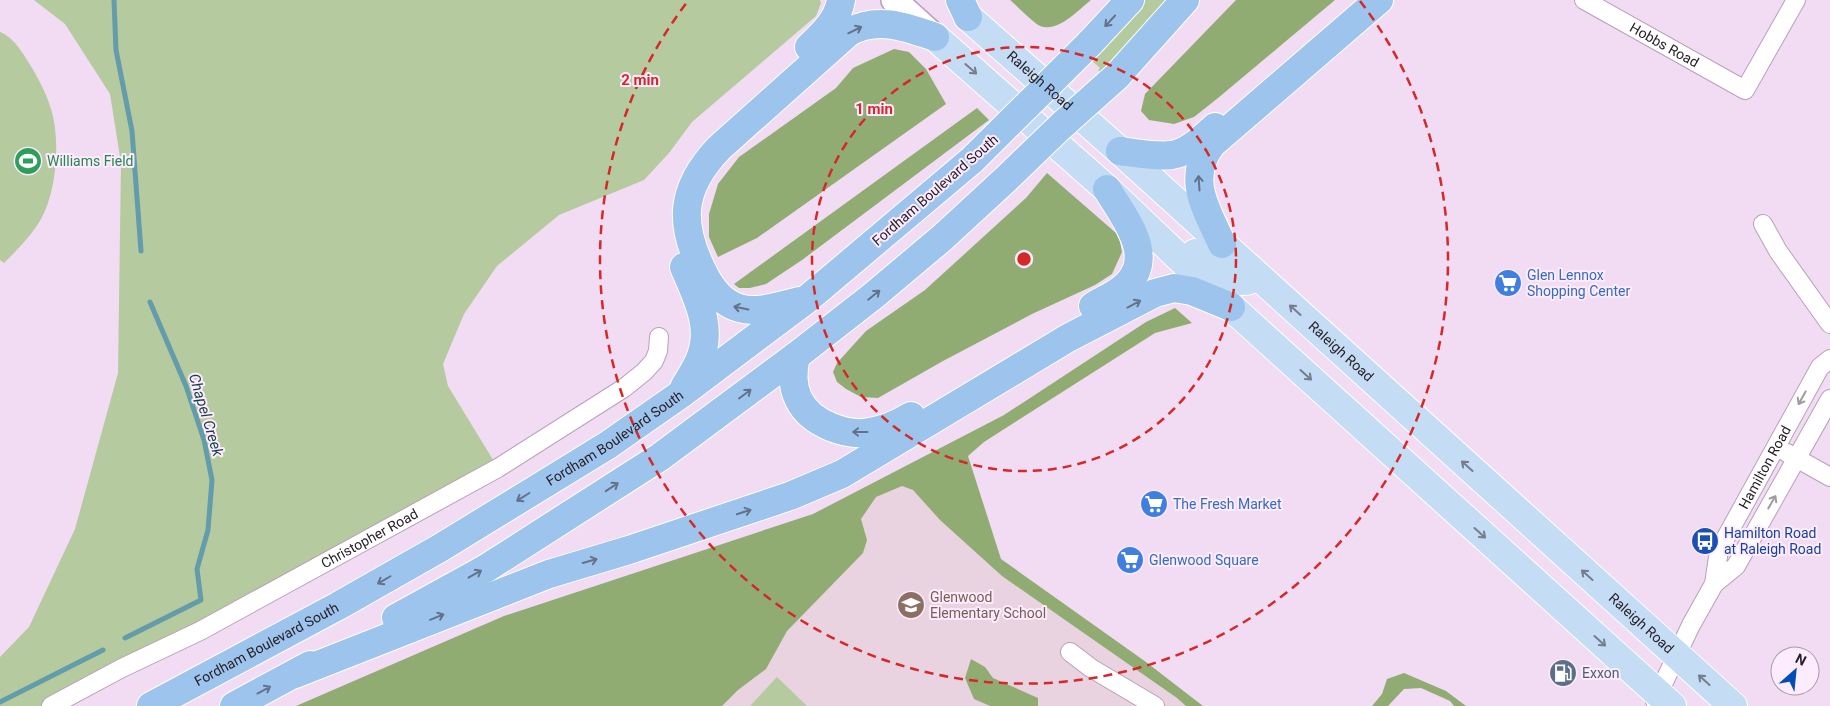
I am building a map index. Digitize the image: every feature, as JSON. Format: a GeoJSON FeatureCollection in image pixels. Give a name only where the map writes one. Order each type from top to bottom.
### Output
{"type":"FeatureCollection","features":[{"type":"Feature","properties":{"kind":"highway"},"geometry":{"type":"LineString","coordinates":[[681,394],[700,360],[705,327],[700,306],[679,254],[673,229],[673,204],[678,179],[686,163],[702,142],[827,29],[837,15],[841,0]]}},
{"type":"Feature","properties":{"kind":"highway","name":"Fordham Boulevard South"},"geometry":{"type":"LineString","coordinates":[[151,706],[338,606],[440,548],[608,445],[681,394],[806,300],[972,160],[1130,0]]}},
{"type":"Feature","properties":{"kind":"highway"},"geometry":{"type":"LineString","coordinates":[[234,706],[493,563],[660,456],[796,356],[873,296],[942,238],[1117,76],[1185,0]]}},
{"type":"Feature","properties":{"kind":"highway"},"geometry":{"type":"LineString","coordinates":[[1120,151],[1136,154],[1173,155],[1196,144],[1359,0]]}},
{"type":"Feature","properties":{"kind":"highway"},"geometry":{"type":"LineString","coordinates":[[1222,244],[1201,197],[1199,187],[1200,168],[1205,153],[1212,144],[1379,0]]}},
{"type":"Feature","properties":{"kind":"highway"},"geometry":{"type":"LineString","coordinates":[[806,300],[763,309],[744,310],[733,306],[720,297],[708,282],[695,256],[688,232],[687,205],[701,169],[719,148],[849,32],[867,25],[883,24],[901,26],[935,37]]}},
{"type":"Feature","properties":{"kind":"highway"},"geometry":{"type":"LineString","coordinates":[[796,356],[793,374],[795,387],[805,411],[817,421],[841,431],[863,433],[892,427],[1123,288],[1133,278],[1138,269],[1140,253],[1135,238],[1107,188]]}},
{"type":"Feature","properties":{"kind":"highway"},"geometry":{"type":"LineString","coordinates":[[295,674],[549,574],[629,550],[790,496],[842,474],[1068,338],[1155,293],[1174,288],[1192,291],[1231,307]]}},
{"type":"Feature","properties":{"kind":"main road"},"geometry":{"type":"LineString","coordinates":[[894,0],[1107,188],[1231,307],[1661,702]]}},
{"type":"Feature","properties":{"kind":"main road","name":"Raleigh Road"},"geometry":{"type":"LineString","coordinates":[[958,6],[1733,706]]}},
{"type":"Feature","properties":{"kind":"main road"},"geometry":{"type":"LineString","coordinates":[[1107,188],[1225,275],[1244,281],[1257,276]]}},
{"type":"Feature","properties":{"kind":"street","name":"Hobbs Road"},"geometry":{"type":"LineString","coordinates":[[1584,0],[1745,90],[1796,0]]}},
{"type":"Feature","properties":{"kind":"street"},"geometry":{"type":"LineString","coordinates":[[1763,224],[1778,251],[1830,324]]}},
{"type":"Feature","properties":{"kind":"street","name":"Christopher Road"},"geometry":{"type":"LineString","coordinates":[[51,706],[122,668],[200,631],[498,468],[624,388],[644,372],[654,362],[658,350],[659,337]]}},
{"type":"Feature","properties":{"kind":"street","name":"Hamilton Road"},"geometry":{"type":"LineString","coordinates":[[1661,702],[1676,654],[1714,584],[1718,550],[1820,367],[1830,359]]}},
{"type":"Feature","properties":{"kind":"street","name":"Hamilton Road"},"geometry":{"type":"LineString","coordinates":[[1714,584],[1736,566],[1830,399]]}},
{"type":"Feature","properties":{"kind":"street"},"geometry":{"type":"LineString","coordinates":[[1775,446],[1830,477]]}},
{"type":"Feature","properties":{"kind":"street"},"geometry":{"type":"LineString","coordinates":[[1070,652],[1091,668],[1155,706]]}},
{"type":"Feature","properties":{"kind":"shaded area","name":"Glenwood Elementary School"},"geometry":{"type":"Polygon","coordinates":[[[919,470],[1014,581],[1192,706],[685,706],[865,498],[919,470]]]}},
{"type":"Feature","properties":{"kind":"green space"},"geometry":{"type":"Polygon","coordinates":[[[34,0],[820,0],[821,3],[816,16],[692,122],[669,153],[644,180],[559,215],[497,266],[464,314],[443,364],[448,386],[498,468],[51,706],[0,706],[0,657],[29,627],[75,529],[118,373],[121,163],[110,94],[65,24],[34,0]]]}},
{"type":"Feature","properties":{"kind":"green space"},"geometry":{"type":"Polygon","coordinates":[[[1010,0],[1091,0],[1061,23],[1047,27],[1037,24],[1010,0]]]}},
{"type":"Feature","properties":{"kind":"green space"},"geometry":{"type":"Polygon","coordinates":[[[1146,0],[1172,0],[1101,73],[1098,70],[1100,68],[1091,60],[1146,0]]]}},
{"type":"Feature","properties":{"kind":"green space"},"geometry":{"type":"Polygon","coordinates":[[[1236,0],[1335,0],[1194,117],[1174,124],[1149,120],[1141,111],[1145,94],[1236,0]]]}},
{"type":"Feature","properties":{"kind":"green space","name":"Williams Field"},"geometry":{"type":"Polygon","coordinates":[[[0,32],[19,47],[42,87],[53,119],[56,148],[56,164],[51,194],[41,219],[33,231],[4,263],[0,260],[0,32]]]}},
{"type":"Feature","properties":{"kind":"green space"},"geometry":{"type":"Polygon","coordinates":[[[894,49],[909,52],[926,69],[946,104],[757,238],[718,257],[709,237],[709,214],[718,184],[739,157],[836,88],[853,68],[894,49]]]}},
{"type":"Feature","properties":{"kind":"green space"},"geometry":{"type":"Polygon","coordinates":[[[977,108],[989,120],[802,260],[766,284],[750,288],[739,288],[734,284],[977,108]]]}},
{"type":"Feature","properties":{"kind":"green space"},"geometry":{"type":"Polygon","coordinates":[[[1047,173],[1116,233],[1122,252],[1112,274],[1095,285],[1032,314],[943,361],[878,398],[861,397],[837,382],[833,372],[837,363],[866,331],[925,290],[1026,198],[1047,173]]]}},
{"type":"Feature","properties":{"kind":"green space"},"geometry":{"type":"Polygon","coordinates":[[[1175,308],[1192,323],[1155,333],[984,442],[968,456],[1001,559],[1146,662],[1203,706],[1186,706],[1002,576],[940,520],[913,490],[902,486],[876,497],[861,519],[867,540],[863,553],[787,631],[766,669],[738,690],[722,706],[296,706],[504,616],[813,514],[1004,415],[1146,322],[1175,308]]]}},
{"type":"Feature","properties":{"kind":"green space"},"geometry":{"type":"Polygon","coordinates":[[[971,659],[985,667],[993,678],[1038,698],[1038,706],[990,706],[974,699],[965,678],[971,659]]]}},
{"type":"Feature","properties":{"kind":"green space"},"geometry":{"type":"Polygon","coordinates":[[[1404,673],[1446,691],[1466,706],[1454,706],[1450,701],[1421,688],[1404,689],[1388,706],[1372,706],[1382,694],[1387,679],[1404,673]]]}},
{"type":"Feature","properties":{"kind":"green space"},"geometry":{"type":"Polygon","coordinates":[[[777,677],[807,706],[750,706],[777,677]]]}},
{"type":"Feature","properties":{"kind":"waterway","name":"Chapel Creek"},"geometry":{"type":"LineString","coordinates":[[114,0],[116,50],[132,131],[141,251]]}},
{"type":"Feature","properties":{"kind":"waterway","name":"Chapel Creek"},"geometry":{"type":"LineString","coordinates":[[125,638],[201,600],[197,569],[208,530],[212,480],[204,440],[186,386],[150,302]]}},
{"type":"Feature","properties":{"kind":"waterway"},"geometry":{"type":"LineString","coordinates":[[0,702],[103,650]]}},
{"type":"Feature","properties":{"kind":"place","name":"Williams Field"},"geometry":{"type":"Point","coordinates":[28,161]}},
{"type":"Feature","properties":{"kind":"place","name":"Glen Lennox Shopping Center"},"geometry":{"type":"Point","coordinates":[1508,283]}},
{"type":"Feature","properties":{"kind":"place","name":"The Fresh Market"},"geometry":{"type":"Point","coordinates":[1154,504]}},
{"type":"Feature","properties":{"kind":"place","name":"Hamilton Road at Raleigh Road"},"geometry":{"type":"Point","coordinates":[1705,541]}},
{"type":"Feature","properties":{"kind":"place","name":"Glenwood Square"},"geometry":{"type":"Point","coordinates":[1130,560]}},
{"type":"Feature","properties":{"kind":"place","name":"Glenwood Elementary School"},"geometry":{"type":"Point","coordinates":[911,605]}},
{"type":"Feature","properties":{"kind":"place","name":"Exxon"},"geometry":{"type":"Point","coordinates":[1563,673]}}]}
